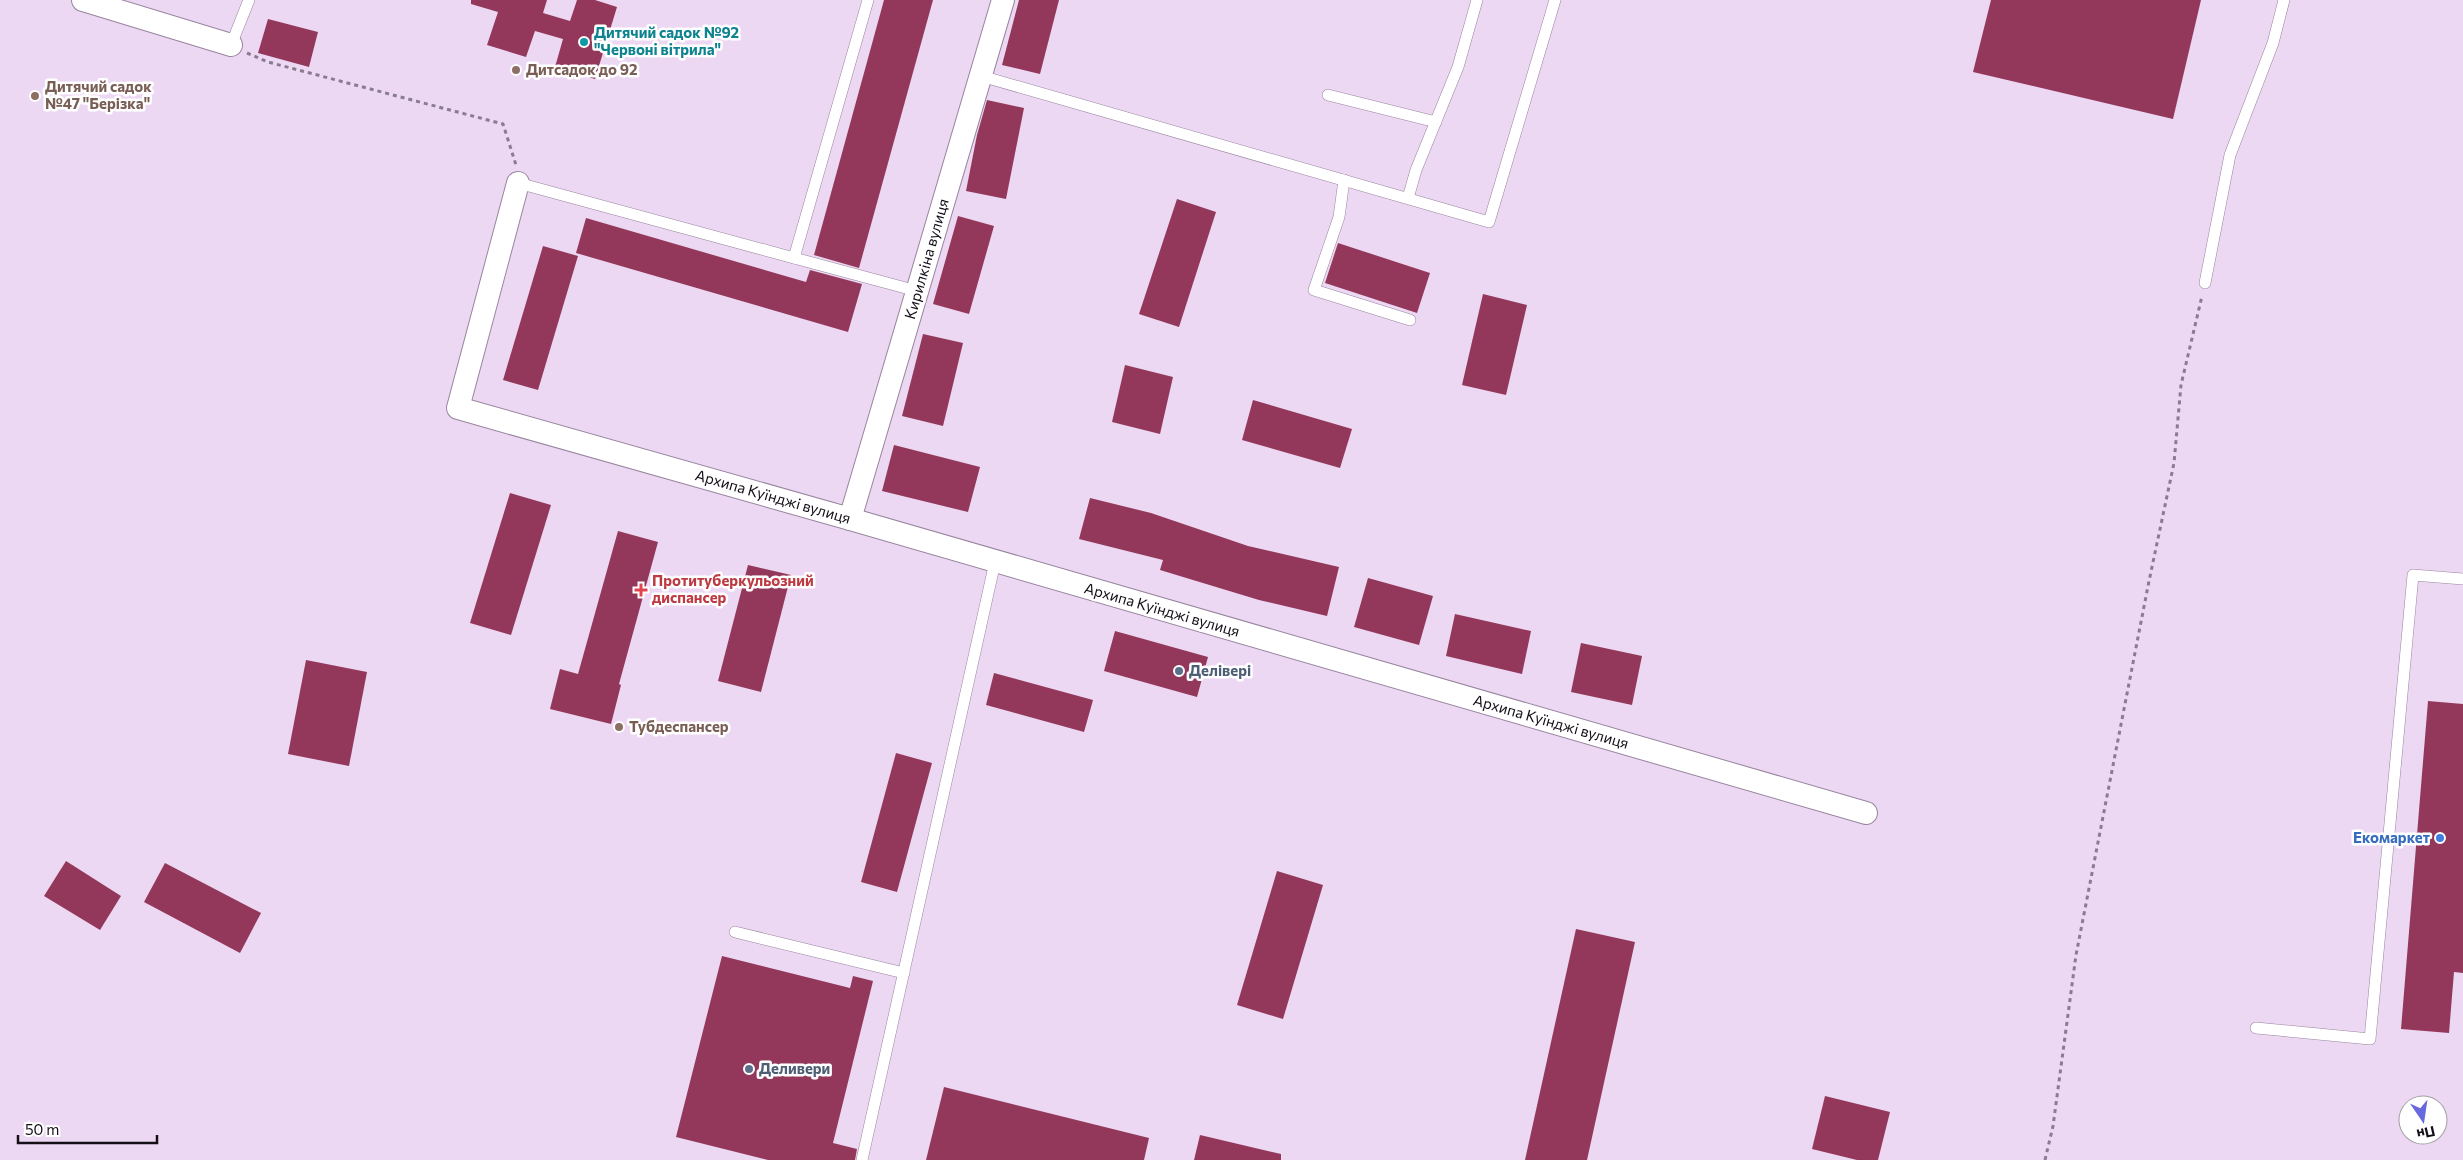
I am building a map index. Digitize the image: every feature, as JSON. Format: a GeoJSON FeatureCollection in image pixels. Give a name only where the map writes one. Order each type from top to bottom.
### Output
{"type":"FeatureCollection","features":[{"type":"Feature","properties":{"kind":"street"},"geometry":{"type":"LineString","coordinates":[[84,0],[231,45]]}},
{"type":"Feature","properties":{"kind":"street","name":"Кирилкіна вулиця"},"geometry":{"type":"LineString","coordinates":[[850,519],[1003,0]]}},
{"type":"Feature","properties":{"kind":"street","name":"Архипа Куїнджі вулиця"},"geometry":{"type":"LineString","coordinates":[[518,182],[458,408],[850,519],[1866,813]]}},
{"type":"Feature","properties":{"kind":"lane"},"geometry":{"type":"LineString","coordinates":[[231,45],[249,0]]}},
{"type":"Feature","properties":{"kind":"lane"},"geometry":{"type":"LineString","coordinates":[[794,258],[868,0]]}},
{"type":"Feature","properties":{"kind":"lane"},"geometry":{"type":"LineString","coordinates":[[1408,198],[1416,170],[1458,67],[1478,0]]}},
{"type":"Feature","properties":{"kind":"lane"},"geometry":{"type":"LineString","coordinates":[[981,76],[1489,222],[1555,0]]}},
{"type":"Feature","properties":{"kind":"lane"},"geometry":{"type":"LineString","coordinates":[[2205,283],[2230,155],[2273,44],[2284,0]]}},
{"type":"Feature","properties":{"kind":"lane"},"geometry":{"type":"LineString","coordinates":[[1328,94],[1436,122]]}},
{"type":"Feature","properties":{"kind":"lane"},"geometry":{"type":"LineString","coordinates":[[1344,180],[1339,217],[1314,290],[1410,320]]}},
{"type":"Feature","properties":{"kind":"lane"},"geometry":{"type":"LineString","coordinates":[[518,182],[917,291]]}},
{"type":"Feature","properties":{"kind":"lane"},"geometry":{"type":"LineString","coordinates":[[862,1160],[995,562]]}},
{"type":"Feature","properties":{"kind":"lane"},"geometry":{"type":"LineString","coordinates":[[2256,1028],[2370,1039],[2413,576],[2463,580]]}},
{"type":"Feature","properties":{"kind":"lane"},"geometry":{"type":"LineString","coordinates":[[734,932],[904,973]]}},
{"type":"Feature","properties":{"kind":"path"},"geometry":{"type":"LineString","coordinates":[[231,45],[268,62],[503,124],[520,178],[518,182]]}},
{"type":"Feature","properties":{"kind":"path"},"geometry":{"type":"LineString","coordinates":[[2045,1160],[2053,1126],[2076,955],[2174,463],[2181,385],[2205,283]]}},
{"type":"Feature","properties":{"kind":"building","name":"Дитячий садок №92 \"Червонi вiтрила\""},"geometry":{"type":"Polygon","coordinates":[[[471,0],[547,0],[543,13],[570,21],[577,0],[595,0],[617,7],[595,79],[555,67],[563,39],[535,31],[526,57],[487,45],[498,12],[471,4],[471,0]]]}},
{"type":"Feature","properties":{"kind":"building"},"geometry":{"type":"Polygon","coordinates":[[[884,0],[933,0],[859,268],[814,255],[884,0]]]}},
{"type":"Feature","properties":{"kind":"building"},"geometry":{"type":"Polygon","coordinates":[[[1019,0],[1059,0],[1040,74],[1002,65],[1019,0]]]}},
{"type":"Feature","properties":{"kind":"building"},"geometry":{"type":"Polygon","coordinates":[[[1991,0],[2201,0],[2173,119],[1973,72],[1991,0]]]}},
{"type":"Feature","properties":{"kind":"building"},"geometry":{"type":"Polygon","coordinates":[[[268,19],[318,32],[309,67],[258,53],[268,19]]]}},
{"type":"Feature","properties":{"kind":"building"},"geometry":{"type":"Polygon","coordinates":[[[987,100],[1024,108],[1006,199],[966,191],[977,135],[987,100]]]}},
{"type":"Feature","properties":{"kind":"building"},"geometry":{"type":"Polygon","coordinates":[[[1177,199],[1216,212],[1179,327],[1139,314],[1177,199]]]}},
{"type":"Feature","properties":{"kind":"building"},"geometry":{"type":"Polygon","coordinates":[[[958,216],[994,226],[969,314],[933,304],[958,216]]]}},
{"type":"Feature","properties":{"kind":"building"},"geometry":{"type":"Polygon","coordinates":[[[586,218],[806,282],[810,270],[862,284],[848,332],[576,253],[586,218]]]}},
{"type":"Feature","properties":{"kind":"building"},"geometry":{"type":"Polygon","coordinates":[[[1338,243],[1430,273],[1417,313],[1325,283],[1338,243]]]}},
{"type":"Feature","properties":{"kind":"building"},"geometry":{"type":"Polygon","coordinates":[[[543,246],[578,256],[538,390],[503,380],[543,246]]]}},
{"type":"Feature","properties":{"kind":"building"},"geometry":{"type":"Polygon","coordinates":[[[1483,294],[1527,305],[1506,395],[1462,385],[1483,294]]]}},
{"type":"Feature","properties":{"kind":"building"},"geometry":{"type":"Polygon","coordinates":[[[923,334],[963,343],[943,426],[902,416],[923,334]]]}},
{"type":"Feature","properties":{"kind":"building"},"geometry":{"type":"Polygon","coordinates":[[[1125,365],[1173,377],[1160,434],[1112,422],[1125,365]]]}},
{"type":"Feature","properties":{"kind":"building"},"geometry":{"type":"Polygon","coordinates":[[[1253,400],[1352,429],[1340,468],[1242,440],[1253,400]]]}},
{"type":"Feature","properties":{"kind":"building"},"geometry":{"type":"Polygon","coordinates":[[[894,445],[980,467],[968,512],[882,491],[894,445]]]}},
{"type":"Feature","properties":{"kind":"building"},"geometry":{"type":"Polygon","coordinates":[[[510,493],[551,505],[511,635],[470,623],[510,493]]]}},
{"type":"Feature","properties":{"kind":"building"},"geometry":{"type":"Polygon","coordinates":[[[1090,498],[1151,513],[1248,546],[1339,567],[1327,616],[1259,600],[1160,570],[1163,560],[1079,539],[1090,498]]]}},
{"type":"Feature","properties":{"kind":"building"},"geometry":{"type":"Polygon","coordinates":[[[618,531],[658,542],[619,684],[621,685],[611,724],[550,709],[560,669],[578,674],[618,531]]]}},
{"type":"Feature","properties":{"kind":"building"},"geometry":{"type":"Polygon","coordinates":[[[748,565],[791,575],[761,692],[718,681],[748,565]]]}},
{"type":"Feature","properties":{"kind":"building"},"geometry":{"type":"Polygon","coordinates":[[[1368,578],[1433,596],[1419,645],[1354,627],[1368,578]]]}},
{"type":"Feature","properties":{"kind":"building"},"geometry":{"type":"Polygon","coordinates":[[[1455,614],[1531,631],[1522,674],[1446,656],[1455,614]]]}},
{"type":"Feature","properties":{"kind":"building"},"geometry":{"type":"Polygon","coordinates":[[[1115,631],[1208,657],[1197,697],[1104,671],[1115,631]]]}},
{"type":"Feature","properties":{"kind":"building"},"geometry":{"type":"Polygon","coordinates":[[[1581,643],[1642,656],[1632,705],[1571,692],[1581,643]]]}},
{"type":"Feature","properties":{"kind":"building"},"geometry":{"type":"Polygon","coordinates":[[[306,660],[367,672],[349,766],[288,754],[306,660]]]}},
{"type":"Feature","properties":{"kind":"building"},"geometry":{"type":"Polygon","coordinates":[[[994,673],[1093,700],[1084,732],[986,705],[994,673]]]}},
{"type":"Feature","properties":{"kind":"building","name":"Екомаркет"},"geometry":{"type":"Polygon","coordinates":[[[2428,701],[2463,704],[2463,973],[2454,972],[2449,1033],[2401,1029],[2428,701]]]}},
{"type":"Feature","properties":{"kind":"building"},"geometry":{"type":"Polygon","coordinates":[[[896,753],[932,763],[897,892],[861,882],[896,753]]]}},
{"type":"Feature","properties":{"kind":"building"},"geometry":{"type":"Polygon","coordinates":[[[66,861],[121,896],[100,930],[44,896],[66,861]]]}},
{"type":"Feature","properties":{"kind":"building"},"geometry":{"type":"Polygon","coordinates":[[[165,863],[261,913],[240,953],[144,902],[165,863]]]}},
{"type":"Feature","properties":{"kind":"building"},"geometry":{"type":"Polygon","coordinates":[[[1277,871],[1323,885],[1283,1019],[1237,1005],[1277,871]]]}},
{"type":"Feature","properties":{"kind":"building"},"geometry":{"type":"Polygon","coordinates":[[[1576,929],[1635,942],[1587,1160],[1525,1160],[1576,929]]]}},
{"type":"Feature","properties":{"kind":"building"},"geometry":{"type":"Polygon","coordinates":[[[722,956],[850,988],[853,976],[873,981],[833,1143],[857,1149],[855,1160],[768,1160],[676,1137],[722,956]]]}},
{"type":"Feature","properties":{"kind":"building"},"geometry":{"type":"Polygon","coordinates":[[[944,1087],[1149,1138],[1144,1160],[926,1160],[944,1087]]]}},
{"type":"Feature","properties":{"kind":"building"},"geometry":{"type":"Polygon","coordinates":[[[1825,1096],[1890,1112],[1878,1160],[1857,1160],[1812,1149],[1825,1096]]]}},
{"type":"Feature","properties":{"kind":"building"},"geometry":{"type":"Polygon","coordinates":[[[1200,1135],[1281,1154],[1281,1160],[1194,1160],[1200,1135]]]}},
{"type":"Feature","properties":{"kind":"place","name":"Дитячий садок №92 \"Червонi вiтрила\""},"geometry":{"type":"Point","coordinates":[584,42]}},
{"type":"Feature","properties":{"kind":"place","name":"Дитсадок до 92"},"geometry":{"type":"Point","coordinates":[516,70]}},
{"type":"Feature","properties":{"kind":"place","name":"Дитячий садок №47 \"Берізка\""},"geometry":{"type":"Point","coordinates":[35,96]}},
{"type":"Feature","properties":{"kind":"place","name":"Протитуберкульозний диспансер"},"geometry":{"type":"Point","coordinates":[641,590]}},
{"type":"Feature","properties":{"kind":"place","name":"Делівері"},"geometry":{"type":"Point","coordinates":[1179,671]}},
{"type":"Feature","properties":{"kind":"place","name":"Тубдеспансер"},"geometry":{"type":"Point","coordinates":[619,727]}},
{"type":"Feature","properties":{"kind":"place","name":"Екомаркет"},"geometry":{"type":"Point","coordinates":[2440,838]}},
{"type":"Feature","properties":{"kind":"place","name":"Деливери"},"geometry":{"type":"Point","coordinates":[749,1069]}}]}
